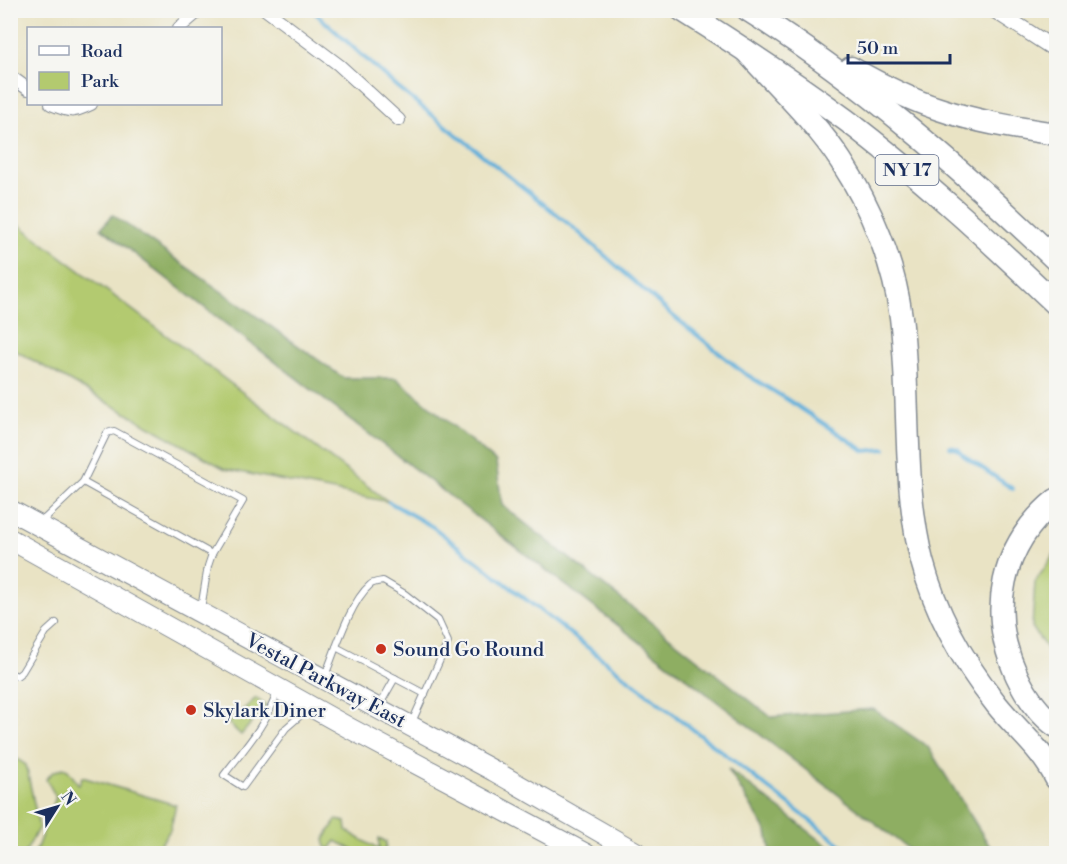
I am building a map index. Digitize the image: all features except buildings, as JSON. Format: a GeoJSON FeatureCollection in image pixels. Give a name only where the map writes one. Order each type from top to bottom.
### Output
{"type":"FeatureCollection","features":[{"type":"Feature","properties":{"kind":"highway"},"geometry":{"type":"LineString","coordinates":[[682,10],[746,51],[840,160],[876,228],[895,282],[901,318],[912,508],[922,562],[942,619],[966,664],[998,706],[1048,761],[1056,778]]}},
{"type":"Feature","properties":{"kind":"highway"},"geometry":{"type":"LineString","coordinates":[[753,14],[888,89],[939,110],[1001,125],[1056,134]]}},
{"type":"Feature","properties":{"kind":"highway","name":"NY 17"},"geometry":{"type":"LineString","coordinates":[[753,14],[837,71],[924,140],[1001,207],[1056,260]]}},
{"type":"Feature","properties":{"kind":"highway","name":"NY 17"},"geometry":{"type":"LineString","coordinates":[[746,51],[847,121],[928,186],[1056,304]]}},
{"type":"Feature","properties":{"kind":"highway"},"geometry":{"type":"LineString","coordinates":[[1056,500],[1027,529],[1009,562],[1001,606],[1001,625],[1010,660],[1026,695],[1056,726]]}},
{"type":"Feature","properties":{"kind":"main road","name":"Vestal Parkway East"},"geometry":{"type":"LineString","coordinates":[[10,510],[378,708],[635,853]]}},
{"type":"Feature","properties":{"kind":"main road","name":"Vestal Parkway East"},"geometry":{"type":"LineString","coordinates":[[10,539],[310,706],[586,854]]}},
{"type":"Feature","properties":{"kind":"main road"},"geometry":{"type":"LineString","coordinates":[[540,829],[564,854]]}},
{"type":"Feature","properties":{"kind":"street"},"geometry":{"type":"LineString","coordinates":[[180,27],[200,10]]}},
{"type":"Feature","properties":{"kind":"street"},"geometry":{"type":"LineString","coordinates":[[266,10],[339,65],[399,120]]}},
{"type":"Feature","properties":{"kind":"street"},"geometry":{"type":"LineString","coordinates":[[994,10],[1056,50]]}},
{"type":"Feature","properties":{"kind":"street"},"geometry":{"type":"LineString","coordinates":[[10,76],[27,88]]}},
{"type":"Feature","properties":{"kind":"street"},"geometry":{"type":"LineString","coordinates":[[53,105],[76,112],[89,105]]}},
{"type":"Feature","properties":{"kind":"lane"},"geometry":{"type":"LineString","coordinates":[[38,525],[83,482],[107,433],[114,430],[243,501],[212,554],[201,612]]}},
{"type":"Feature","properties":{"kind":"lane"},"geometry":{"type":"LineString","coordinates":[[83,482],[212,554]]}},
{"type":"Feature","properties":{"kind":"lane"},"geometry":{"type":"LineString","coordinates":[[324,679],[340,635],[360,596],[372,583],[383,581],[405,594],[438,620],[448,642],[410,726]]}},
{"type":"Feature","properties":{"kind":"lane"},"geometry":{"type":"LineString","coordinates":[[10,609],[12,587]]}},
{"type":"Feature","properties":{"kind":"lane"},"geometry":{"type":"LineString","coordinates":[[10,672],[17,675],[22,672],[46,632],[56,623]]}},
{"type":"Feature","properties":{"kind":"lane"},"geometry":{"type":"LineString","coordinates":[[336,646],[425,694]]}},
{"type":"Feature","properties":{"kind":"lane"},"geometry":{"type":"LineString","coordinates":[[378,708],[395,678]]}},
{"type":"Feature","properties":{"kind":"lane"},"geometry":{"type":"LineString","coordinates":[[278,688],[273,705],[261,727],[224,775],[243,787],[286,728],[310,706]]}},
{"type":"Feature","properties":{"kind":"green space"},"geometry":{"type":"Polygon","coordinates":[[[113,215],[344,378],[396,378],[496,462],[502,505],[771,717],[873,709],[928,747],[994,853],[914,853],[101,228],[113,215]]]}},
{"type":"Feature","properties":{"kind":"green space"},"geometry":{"type":"Polygon","coordinates":[[[11,219],[389,502],[225,469],[11,348],[11,219]]]}},
{"type":"Feature","properties":{"kind":"green space"},"geometry":{"type":"Polygon","coordinates":[[[1055,553],[1056,663],[1032,627],[1035,582],[1055,553]]]}},
{"type":"Feature","properties":{"kind":"green space"},"geometry":{"type":"Polygon","coordinates":[[[256,698],[266,706],[241,735],[228,723],[256,698]]]}},
{"type":"Feature","properties":{"kind":"green space"},"geometry":{"type":"Polygon","coordinates":[[[11,755],[26,765],[39,827],[25,853],[11,853],[11,755]]]}},
{"type":"Feature","properties":{"kind":"green space"},"geometry":{"type":"Polygon","coordinates":[[[63,768],[68,770],[79,785],[82,777],[176,805],[170,830],[155,853],[35,853],[56,797],[46,779],[53,772],[63,768]]]}},
{"type":"Feature","properties":{"kind":"green space"},"geometry":{"type":"Polygon","coordinates":[[[728,769],[837,853],[771,853],[767,832],[728,769]]]}},
{"type":"Feature","properties":{"kind":"green space"},"geometry":{"type":"Polygon","coordinates":[[[336,820],[346,822],[347,831],[379,850],[379,838],[386,842],[385,853],[359,853],[336,841],[330,849],[326,847],[324,840],[336,820]]]}},
{"type":"Feature","properties":{"kind":"waterway"},"geometry":{"type":"LineString","coordinates":[[312,10],[397,87],[575,229],[672,315],[744,373],[865,451],[885,449]]}},
{"type":"Feature","properties":{"kind":"waterway"},"geometry":{"type":"LineString","coordinates":[[950,447],[958,449],[963,455],[1013,489]]}},
{"type":"Feature","properties":{"kind":"waterway"},"geometry":{"type":"LineString","coordinates":[[389,502],[433,527],[853,854]]}},
{"type":"Feature","properties":{"kind":"place","name":"Sound Go Round"},"geometry":{"type":"Point","coordinates":[381,649]}},
{"type":"Feature","properties":{"kind":"place","name":"Skylark Diner"},"geometry":{"type":"Point","coordinates":[191,710]}}]}
